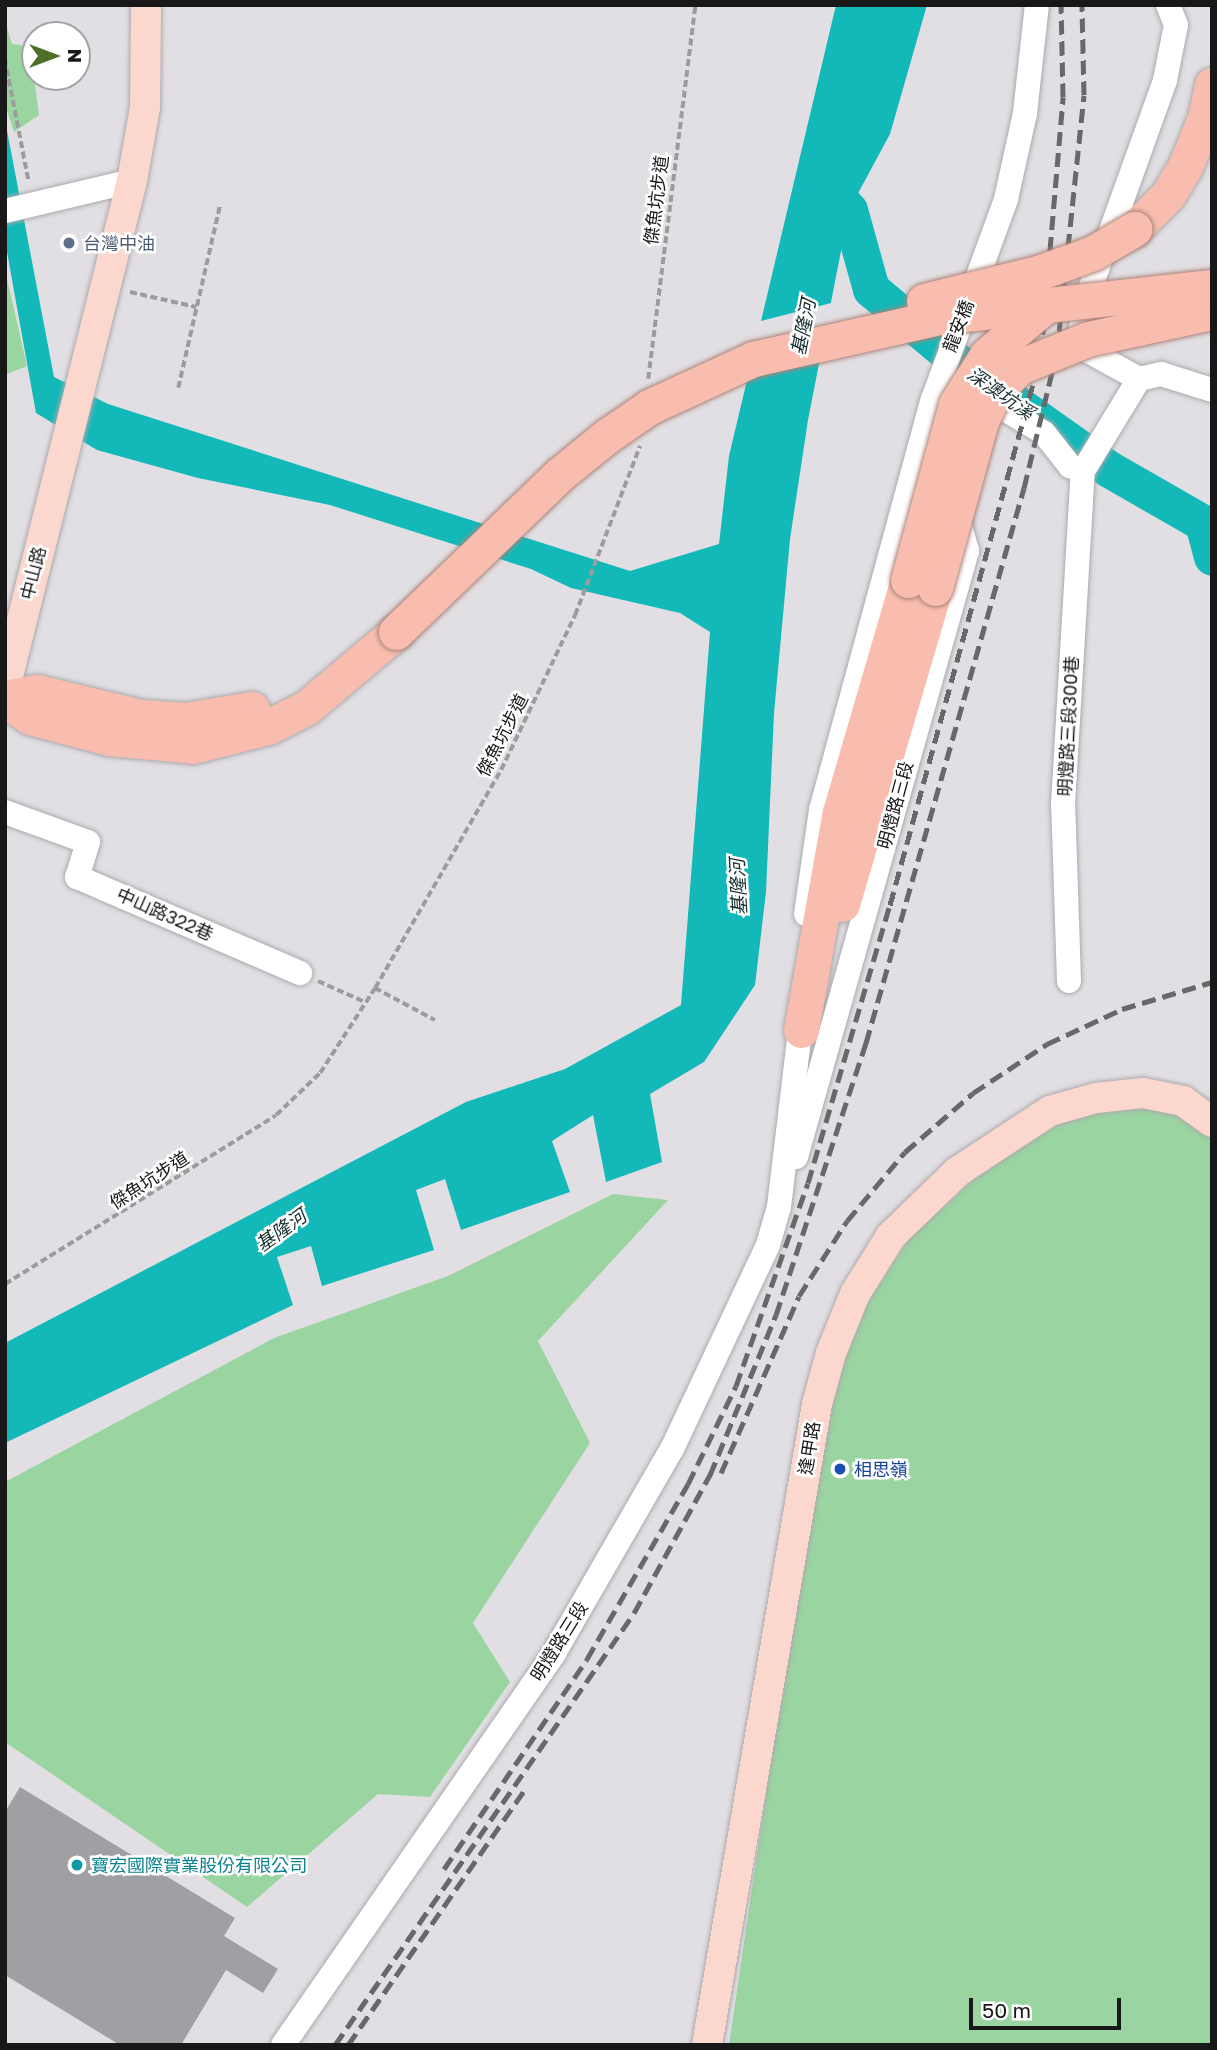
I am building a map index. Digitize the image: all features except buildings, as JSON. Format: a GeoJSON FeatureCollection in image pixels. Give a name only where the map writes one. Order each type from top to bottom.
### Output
{"type":"FeatureCollection","features":[{"type":"Feature","properties":{"kind":"highway"},"geometry":{"type":"LineString","coordinates":[[5,699],[30,717],[109,738],[193,746],[268,727],[306,708],[545,460],[648,381],[732,348],[1038,273],[1127,243],[1168,195],[1185,167],[1205,118],[1212,85]]}},
{"type":"Feature","properties":{"kind":"highway"},"geometry":{"type":"LineString","coordinates":[[801,1030],[872,811],[922,584],[947,435],[969,379],[987,355],[1023,320],[1127,243],[1162,221],[1199,166],[1212,125]]}},
{"type":"Feature","properties":{"kind":"highway"},"geometry":{"type":"LineString","coordinates":[[390,623],[607,436],[649,407],[753,359],[939,317],[1212,287]]}},
{"type":"Feature","properties":{"kind":"highway"},"geometry":{"type":"LineString","coordinates":[[922,584],[981,421],[994,393],[1019,367],[1088,339],[1212,312]]}},
{"type":"Feature","properties":{"kind":"main road","name":"中山路"},"geometry":{"type":"LineString","coordinates":[[5,688],[82,370],[132,181],[145,107],[146,5]]}},
{"type":"Feature","properties":{"kind":"main road","name":"逢甲路"},"geometry":{"type":"LineString","coordinates":[[707,2045],[817,1404],[831,1353],[855,1294],[891,1236],[957,1172],[1050,1111],[1096,1098],[1143,1093],[1184,1101],[1212,1122]]}},
{"type":"Feature","properties":{"kind":"street","name":"龍安橋"},"geometry":{"type":"LineString","coordinates":[[941,371],[1006,199],[1025,113],[1037,5]]}},
{"type":"Feature","properties":{"kind":"street"},"geometry":{"type":"LineString","coordinates":[[1168,5],[1176,25],[1165,80],[1086,300],[1081,327],[1088,351],[1139,379],[1161,374],[1212,390]]}},
{"type":"Feature","properties":{"kind":"street"},"geometry":{"type":"LineString","coordinates":[[5,211],[132,181]]}},
{"type":"Feature","properties":{"kind":"street"},"geometry":{"type":"LineString","coordinates":[[941,371],[1044,433],[1070,466],[1083,471],[1139,379]]}},
{"type":"Feature","properties":{"kind":"street","name":"明燈路三段"},"geometry":{"type":"LineString","coordinates":[[779,1207],[801,1030],[807,900],[821,810],[941,371]]}},
{"type":"Feature","properties":{"kind":"street","name":"明燈路三段"},"geometry":{"type":"LineString","coordinates":[[284,2045],[554,1653],[672,1448],[768,1245],[803,1137],[967,551],[952,495],[933,400]]}},
{"type":"Feature","properties":{"kind":"street","name":"明燈路三段300巷"},"geometry":{"type":"LineString","coordinates":[[1069,981],[1063,804],[1083,471]]}},
{"type":"Feature","properties":{"kind":"street"},"geometry":{"type":"LineString","coordinates":[[909,489],[933,475],[942,478],[952,495]]}},
{"type":"Feature","properties":{"kind":"street","name":"中山路322巷"},"geometry":{"type":"LineString","coordinates":[[5,812],[88,842],[77,877],[300,973]]}},
{"type":"Feature","properties":{"kind":"path","name":"傑魚坑步道"},"geometry":{"type":"LineString","coordinates":[[647,387],[695,5]]}},
{"type":"Feature","properties":{"kind":"path"},"geometry":{"type":"LineString","coordinates":[[5,59],[33,205]]}},
{"type":"Feature","properties":{"kind":"path"},"geometry":{"type":"LineString","coordinates":[[178,388],[220,205]]}},
{"type":"Feature","properties":{"kind":"path"},"geometry":{"type":"LineString","coordinates":[[104,286],[196,307]]}},
{"type":"Feature","properties":{"kind":"path","name":"傑魚坑步道"},"geometry":{"type":"LineString","coordinates":[[5,1284],[276,1115],[320,1073],[375,988],[501,770],[575,615],[640,441]]}},
{"type":"Feature","properties":{"kind":"path"},"geometry":{"type":"LineString","coordinates":[[300,973],[366,1003]]}},
{"type":"Feature","properties":{"kind":"path"},"geometry":{"type":"LineString","coordinates":[[375,988],[435,1020]]}},
{"type":"Feature","properties":{"kind":"green space"},"geometry":{"type":"Polygon","coordinates":[[[5,21],[12,44],[21,45],[21,91],[36,91],[39,115],[14,132],[5,104],[5,21]]]}},
{"type":"Feature","properties":{"kind":"green space"},"geometry":{"type":"Polygon","coordinates":[[[5,270],[27,366],[5,375],[5,270]]]}},
{"type":"Feature","properties":{"kind":"green space"},"geometry":{"type":"Polygon","coordinates":[[[1148,1089],[1212,1130],[1212,2045],[729,2045],[831,1353],[909,1239],[1042,1116],[1148,1089]]]}},
{"type":"Feature","properties":{"kind":"green space"},"geometry":{"type":"Polygon","coordinates":[[[613,1194],[668,1200],[538,1341],[590,1443],[473,1623],[510,1682],[430,1797],[378,1794],[247,1907],[5,1742],[5,1482],[274,1338],[448,1276],[613,1194]]]}},
{"type":"Feature","properties":{"kind":"water","name":"基隆河"},"geometry":{"type":"Polygon","coordinates":[[[836,5],[927,5],[890,134],[849,210],[808,420],[790,539],[774,713],[766,892],[755,985],[704,1062],[650,1094],[662,1162],[606,1182],[593,1115],[552,1141],[570,1192],[461,1230],[445,1179],[416,1190],[434,1250],[322,1286],[311,1246],[277,1257],[293,1305],[5,1443],[5,1343],[466,1102],[565,1069],[681,1005],[710,632],[680,613],[571,588],[531,569],[330,505],[198,478],[97,450],[36,413],[5,241],[5,120],[54,377],[108,404],[630,571],[719,544],[729,456],[836,5]]]}},
{"type":"Feature","properties":{"kind":"pier"},"geometry":{"type":"Polygon","coordinates":[[[835,302],[824,359],[743,381],[757,322],[835,302]]]}},
{"type":"Feature","properties":{"kind":"waterway","name":"深澳坑溪"},"geometry":{"type":"LineString","coordinates":[[830,189],[849,210],[871,289],[962,365],[1109,469],[1203,523],[1212,557]]}},
{"type":"Feature","properties":{"kind":"railway"},"geometry":{"type":"LineString","coordinates":[[444,1869],[587,1659],[688,1484],[736,1386],[808,1183],[890,905],[1041,355],[1063,97],[1061,5]]}},
{"type":"Feature","properties":{"kind":"railway"},"geometry":{"type":"LineString","coordinates":[[335,2045],[634,1613],[710,1475],[776,1315],[866,1043],[1024,488],[1057,352],[1084,95],[1082,5]]}},
{"type":"Feature","properties":{"kind":"railway"},"geometry":{"type":"LineString","coordinates":[[721,1473],[799,1296],[847,1221],[905,1152],[973,1093],[1047,1044],[1122,1009],[1212,982]]}},
{"type":"Feature","properties":{"kind":"railway"},"geometry":{"type":"LineString","coordinates":[[348,2045],[526,1788]]}},
{"type":"Feature","properties":{"kind":"place","name":"台灣中油"},"geometry":{"type":"Point","coordinates":[69,243]}},
{"type":"Feature","properties":{"kind":"place","name":"相思嶺"},"geometry":{"type":"Point","coordinates":[840,1469]}},
{"type":"Feature","properties":{"kind":"place","name":"寶宏國際實業股份有限公司"},"geometry":{"type":"Point","coordinates":[77,1865]}}]}
